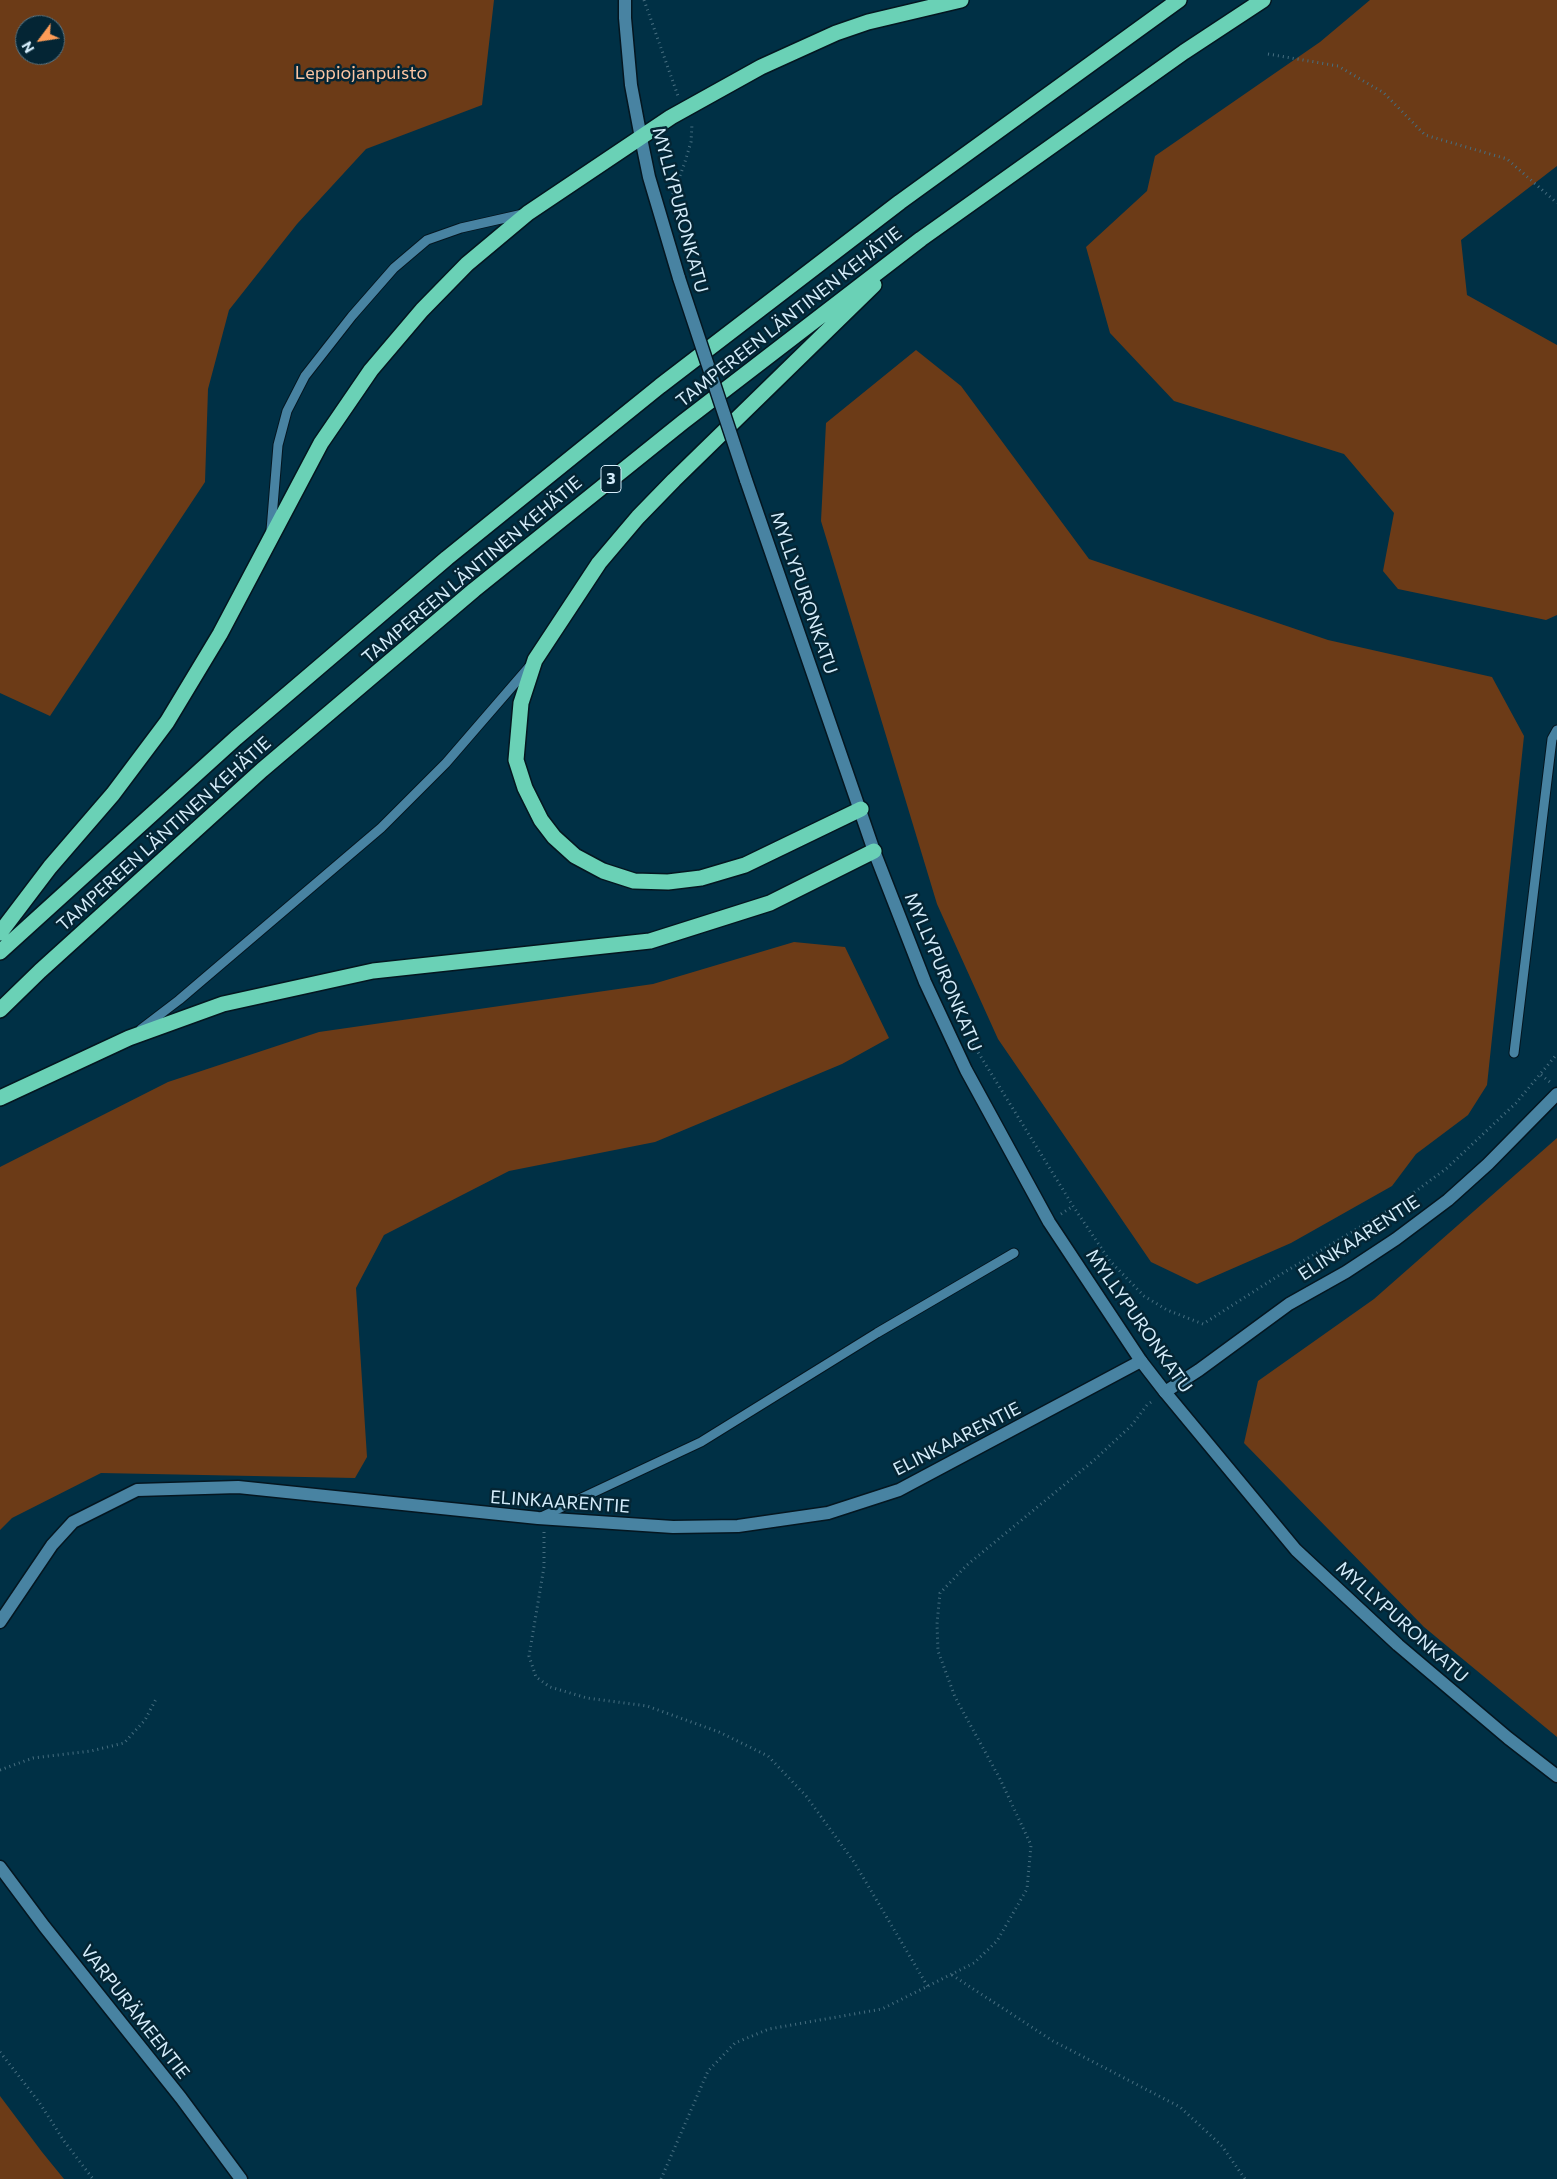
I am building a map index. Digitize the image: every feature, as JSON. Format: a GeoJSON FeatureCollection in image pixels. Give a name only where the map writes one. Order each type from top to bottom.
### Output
{"type":"FeatureCollection","features":[{"type":"Feature","properties":{"kind":"highway"},"geometry":{"type":"LineString","coordinates":[[0,933],[50,867],[114,794],[167,722],[220,634],[321,443],[371,370],[422,310],[467,264],[528,213],[684,109],[761,67],[836,33],[868,22],[961,0]]}},
{"type":"Feature","properties":{"kind":"highway","name":"TAMPEREEN LÄNTINEN KEHÄTIE"},"geometry":{"type":"LineString","coordinates":[[0,952],[236,738],[447,558],[660,386],[892,208],[1179,0]]}},
{"type":"Feature","properties":{"kind":"highway","name":"TAMPEREEN LÄNTINEN KEHÄTIE"},"geometry":{"type":"LineString","coordinates":[[0,1010],[262,770],[474,590],[683,422],[921,239],[1184,52],[1263,0]]}},
{"type":"Feature","properties":{"kind":"highway"},"geometry":{"type":"LineString","coordinates":[[861,809],[744,865],[701,878],[668,882],[634,881],[603,872],[575,856],[554,837],[541,820],[525,788],[516,760],[521,703],[535,660],[599,563],[638,517],[921,239]]}},
{"type":"Feature","properties":{"kind":"highway"},"geometry":{"type":"LineString","coordinates":[[0,1098],[129,1038],[223,1004],[373,971],[650,941],[770,903],[874,851]]}},
{"type":"Feature","properties":{"kind":"street","name":"MYLLYPURONKATU"},"geometry":{"type":"LineString","coordinates":[[625,0],[631,85],[641,138],[649,177],[678,278],[874,851],[925,982],[966,1070],[1049,1222],[1141,1361],[1296,1550],[1398,1645],[1508,1738],[1557,1776]]}},
{"type":"Feature","properties":{"kind":"street","name":"ELINKAARENTIE"},"geometry":{"type":"LineString","coordinates":[[1165,1392],[1199,1370],[1289,1304],[1346,1272],[1396,1239],[1448,1200],[1488,1164],[1557,1094]]}},
{"type":"Feature","properties":{"kind":"street","name":"ELINKAARENTIE"},"geometry":{"type":"LineString","coordinates":[[0,1622],[52,1545],[73,1522],[137,1490],[238,1486],[621,1525],[738,1526],[828,1513],[899,1490],[1141,1361]]}},
{"type":"Feature","properties":{"kind":"street","name":"VARPURÄMEENTIE"},"geometry":{"type":"LineString","coordinates":[[0,1867],[44,1926],[181,2098],[241,2179]]}},
{"type":"Feature","properties":{"kind":"lane"},"geometry":{"type":"LineString","coordinates":[[270,537],[278,445],[287,411],[305,376],[352,316],[394,268],[427,240],[461,228],[528,213]]}},
{"type":"Feature","properties":{"kind":"lane"},"geometry":{"type":"LineString","coordinates":[[129,1038],[179,1000],[380,828],[446,763],[535,660]]}},
{"type":"Feature","properties":{"kind":"lane"},"geometry":{"type":"LineString","coordinates":[[1514,1053],[1552,739],[1557,730]]}},
{"type":"Feature","properties":{"kind":"lane"},"geometry":{"type":"LineString","coordinates":[[541,1518],[701,1442],[1014,1252]]}},
{"type":"Feature","properties":{"kind":"path"},"geometry":{"type":"LineString","coordinates":[[1268,54],[1338,66],[1384,93],[1425,135],[1507,159],[1557,203]]}},
{"type":"Feature","properties":{"kind":"path"},"geometry":{"type":"LineString","coordinates":[[972,1043],[1073,1206],[1110,1261],[1144,1296],[1167,1310],[1204,1324],[1278,1276],[1363,1227],[1397,1205],[1446,1168],[1516,1103],[1557,1054]]}},
{"type":"Feature","properties":{"kind":"path"},"geometry":{"type":"LineString","coordinates":[[661,2179],[708,2071],[735,2043],[769,2029],[882,2009],[974,1963],[997,1941],[1027,1889],[1031,1846],[1000,1780],[955,1696],[938,1651],[937,1624],[940,1593],[974,1559],[1092,1462],[1132,1425],[1147,1405],[1165,1392]]}},
{"type":"Feature","properties":{"kind":"path"},"geometry":{"type":"LineString","coordinates":[[541,1518],[544,1567],[529,1656],[536,1677],[550,1687],[587,1698],[647,1706],[720,1732],[768,1756],[806,1796],[854,1862],[928,1986]]}},
{"type":"Feature","properties":{"kind":"path"},"geometry":{"type":"LineString","coordinates":[[0,1770],[34,1758],[91,1751],[124,1743],[145,1720],[156,1699]]}},
{"type":"Feature","properties":{"kind":"path"},"geometry":{"type":"LineString","coordinates":[[951,1974],[1053,2041],[1180,2107],[1222,2146],[1245,2179]]}},
{"type":"Feature","properties":{"kind":"path"},"geometry":{"type":"LineString","coordinates":[[0,2052],[40,2102],[64,2141],[93,2179]]}},
{"type":"Feature","properties":{"kind":"green space","name":"Leppiojanpuisto"},"geometry":{"type":"Polygon","coordinates":[[[0,0],[494,0],[482,105],[366,149],[297,224],[229,310],[208,389],[205,482],[50,716],[0,693],[0,0]]]}},
{"type":"Feature","properties":{"kind":"green space"},"geometry":{"type":"Polygon","coordinates":[[[1370,0],[1557,0],[1557,166],[1461,240],[1467,295],[1557,345],[1557,615],[1546,620],[1398,589],[1383,571],[1394,513],[1344,454],[1174,401],[1110,333],[1086,247],[1147,191],[1155,156],[1320,42],[1370,0]]]}},
{"type":"Feature","properties":{"kind":"green space"},"geometry":{"type":"Polygon","coordinates":[[[916,350],[961,386],[1089,559],[1328,640],[1492,677],[1524,736],[1487,1085],[1468,1115],[1416,1154],[1392,1186],[1291,1243],[1197,1284],[1151,1262],[998,1039],[937,904],[821,521],[826,423],[916,350]]]}},
{"type":"Feature","properties":{"kind":"green space"},"geometry":{"type":"Polygon","coordinates":[[[794,942],[845,947],[889,1038],[842,1064],[655,1142],[509,1171],[384,1235],[356,1288],[367,1457],[355,1478],[101,1473],[12,1518],[0,1530],[0,1167],[168,1082],[319,1032],[653,984],[794,942]]]}},
{"type":"Feature","properties":{"kind":"green space"},"geometry":{"type":"Polygon","coordinates":[[[1557,1138],[1557,1737],[1424,1627],[1244,1443],[1258,1381],[1374,1299],[1557,1138]]]}},
{"type":"Feature","properties":{"kind":"green space"},"geometry":{"type":"Polygon","coordinates":[[[0,2096],[42,2152],[64,2179],[0,2179],[0,2096]]]}}]}
